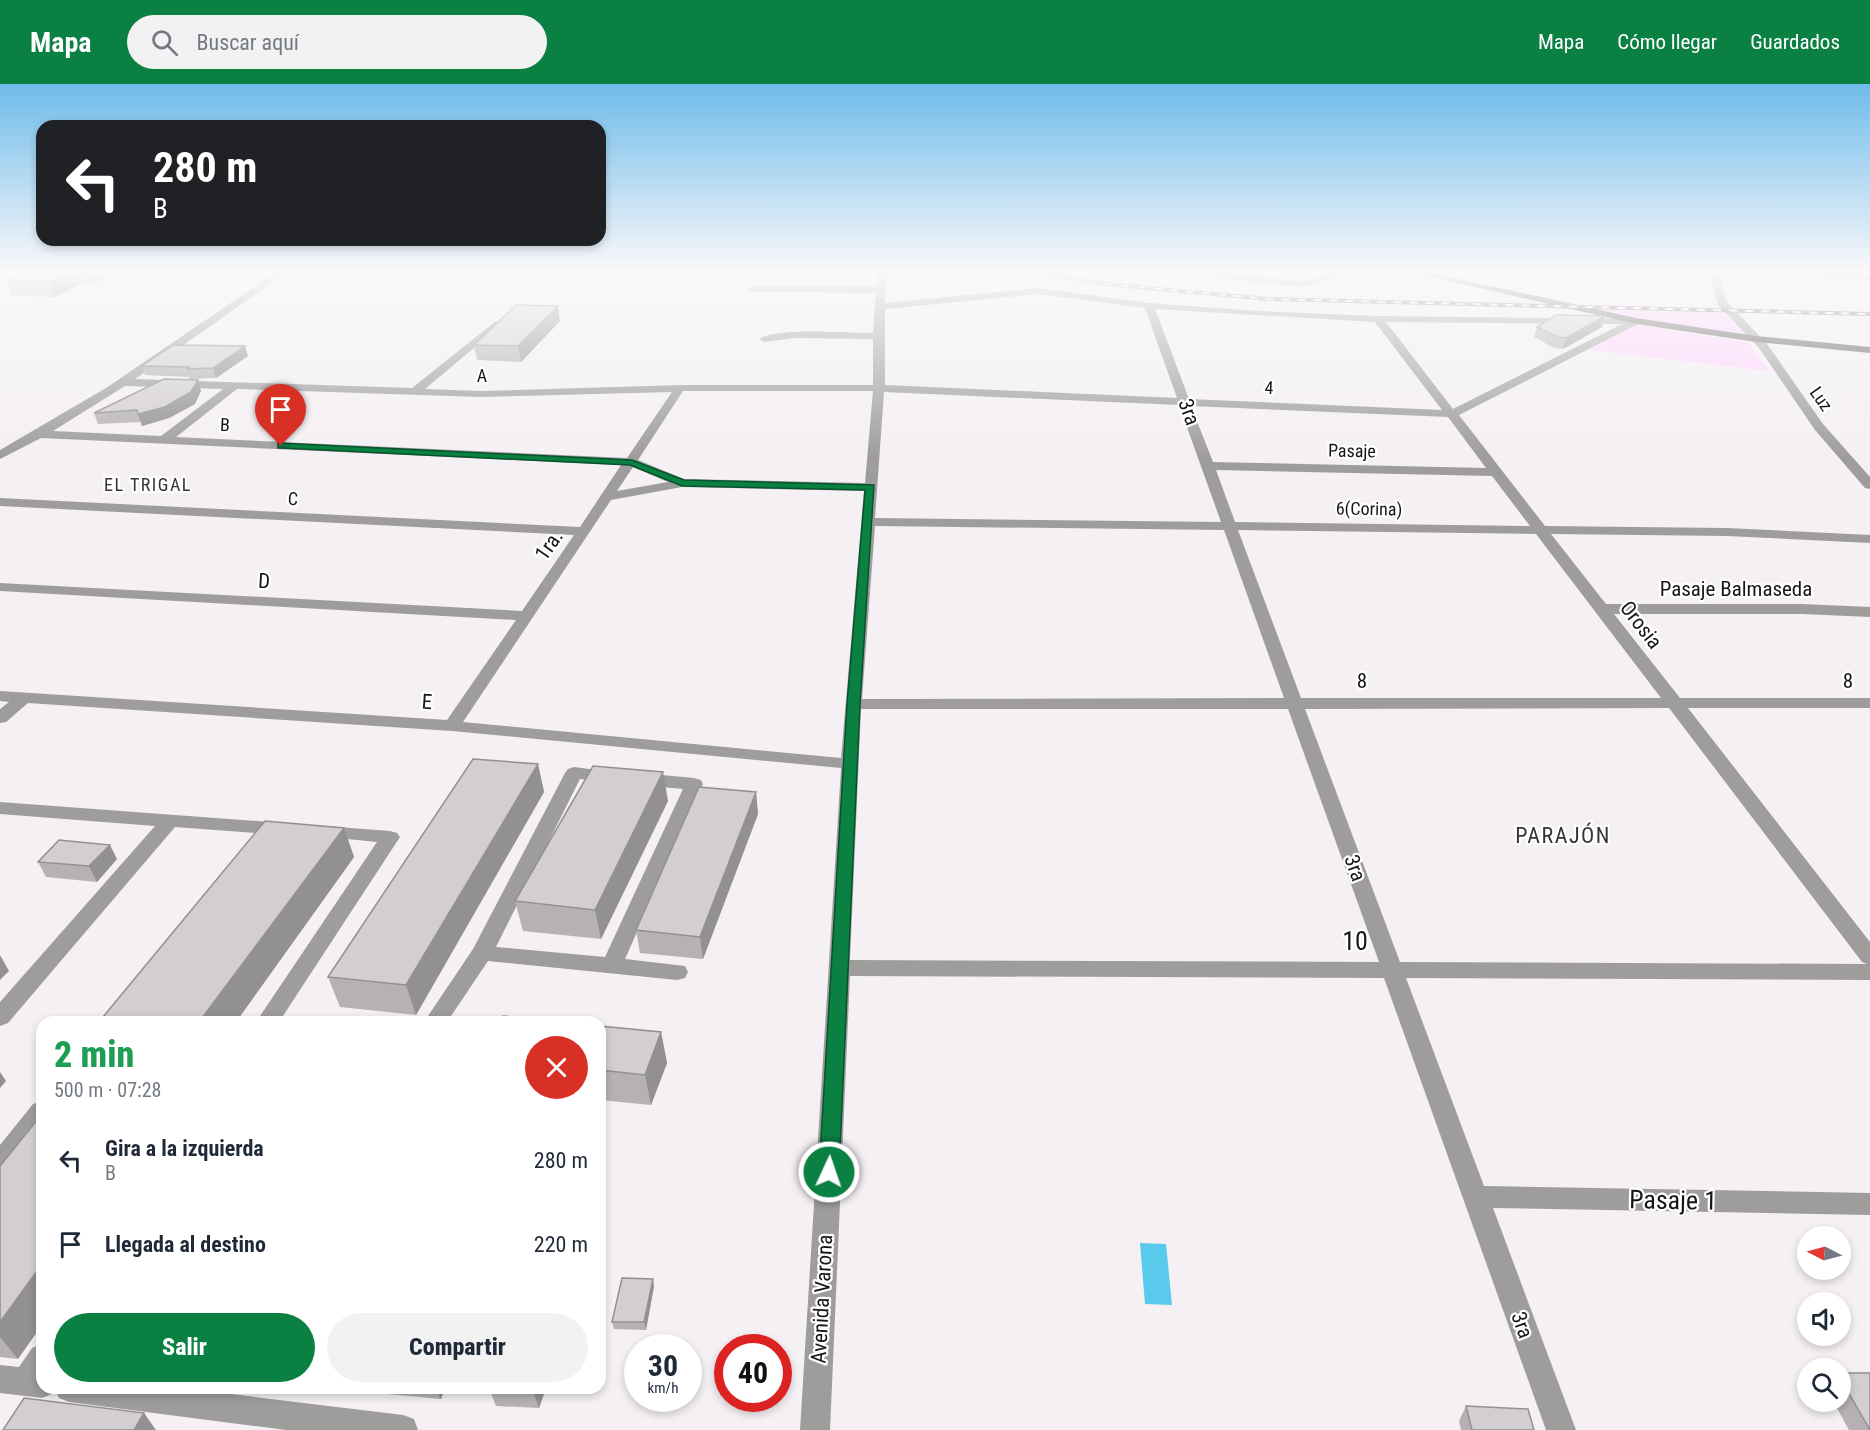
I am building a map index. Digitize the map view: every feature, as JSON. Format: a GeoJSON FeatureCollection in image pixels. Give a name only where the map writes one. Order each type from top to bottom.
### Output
{"type":"FeatureCollection","features":[{"type":"Feature","properties":{"kind":"main road"},"geometry":{"type":"LineString","coordinates":[[1715,333],[1870,350]]}},
{"type":"Feature","properties":{"kind":"street"},"geometry":{"type":"LineString","coordinates":[[0,455],[41,434],[194,333]]}},
{"type":"Feature","properties":{"kind":"street"},"geometry":{"type":"LineString","coordinates":[[414,392],[485,333]]}},
{"type":"Feature","properties":{"kind":"street","name":"Avenida Varona"},"geometry":{"type":"LineString","coordinates":[[815,1430],[853,704],[879,388],[878,333]]}},
{"type":"Feature","properties":{"kind":"street","name":"3ra"},"geometry":{"type":"LineString","coordinates":[[1159,333],[1561,1430]]}},
{"type":"Feature","properties":{"kind":"street","name":"Orosia"},"geometry":{"type":"LineString","coordinates":[[1389,333],[1675,704],[1862,936],[1870,957]]}},
{"type":"Feature","properties":{"kind":"street","name":"4"},"geometry":{"type":"LineString","coordinates":[[879,388],[1452,414],[1613,333]]}},
{"type":"Feature","properties":{"kind":"street","name":"Luz"},"geometry":{"type":"LineString","coordinates":[[1750,333],[1819,427],[1870,484]]}},
{"type":"Feature","properties":{"kind":"street"},"geometry":{"type":"LineString","coordinates":[[764,339],[794,335],[878,336]]}},
{"type":"Feature","properties":{"kind":"street","name":"A"},"geometry":{"type":"LineString","coordinates":[[122,382],[481,394],[680,388],[879,388]]}},
{"type":"Feature","properties":{"kind":"street"},"geometry":{"type":"LineString","coordinates":[[164,440],[233,387]]}},
{"type":"Feature","properties":{"kind":"street","name":"1ra."},"geometry":{"type":"LineString","coordinates":[[452,726],[680,388]]}},
{"type":"Feature","properties":{"kind":"street","name":"B"},"geometry":{"type":"LineString","coordinates":[[41,434],[632,462],[682,483],[870,487]]}},
{"type":"Feature","properties":{"kind":"street","name":"Pasaje"},"geometry":{"type":"LineString","coordinates":[[1208,466],[1496,472]]}},
{"type":"Feature","properties":{"kind":"street"},"geometry":{"type":"LineString","coordinates":[[608,497],[682,483]]}},
{"type":"Feature","properties":{"kind":"street","name":"C"},"geometry":{"type":"LineString","coordinates":[[0,502],[584,531]]}},
{"type":"Feature","properties":{"kind":"street","name":"6(Corina)"},"geometry":{"type":"LineString","coordinates":[[868,522],[1728,532],[1870,539]]}},
{"type":"Feature","properties":{"kind":"street","name":"D"},"geometry":{"type":"LineString","coordinates":[[0,587],[525,616]]}},
{"type":"Feature","properties":{"kind":"street","name":"Pasaje Balmaseda"},"geometry":{"type":"LineString","coordinates":[[1602,609],[1802,609],[1870,612]]}},
{"type":"Feature","properties":{"kind":"street","name":"E"},"geometry":{"type":"LineString","coordinates":[[0,696],[452,726],[851,764]]}},
{"type":"Feature","properties":{"kind":"street"},"geometry":{"type":"LineString","coordinates":[[0,718],[24,698]]}},
{"type":"Feature","properties":{"kind":"street","name":"8"},"geometry":{"type":"LineString","coordinates":[[853,704],[1870,704]]}},
{"type":"Feature","properties":{"kind":"street"},"geometry":{"type":"LineString","coordinates":[[439,1016],[482,953],[574,773],[694,784],[612,965]]}},
{"type":"Feature","properties":{"kind":"street"},"geometry":{"type":"LineString","coordinates":[[0,808],[390,837],[271,1016]]}},
{"type":"Feature","properties":{"kind":"street"},"geometry":{"type":"LineString","coordinates":[[0,1017],[171,820]]}},
{"type":"Feature","properties":{"kind":"street"},"geometry":{"type":"LineString","coordinates":[[256,846],[271,828]]}},
{"type":"Feature","properties":{"kind":"street"},"geometry":{"type":"LineString","coordinates":[[482,953],[677,972]]}},
{"type":"Feature","properties":{"kind":"street","name":"10"},"geometry":{"type":"LineString","coordinates":[[840,968],[1870,972]]}},
{"type":"Feature","properties":{"kind":"street"},"geometry":{"type":"LineString","coordinates":[[0,1163],[36,1118]]}},
{"type":"Feature","properties":{"kind":"street","name":"Pasaje 1"},"geometry":{"type":"LineString","coordinates":[[1476,1197],[1870,1204]]}},
{"type":"Feature","properties":{"kind":"street"},"geometry":{"type":"LineString","coordinates":[[23,1382],[36,1366]]}},
{"type":"Feature","properties":{"kind":"street"},"geometry":{"type":"LineString","coordinates":[[117,1394],[403,1430]]}},
{"type":"Feature","properties":{"kind":"shaded area"},"geometry":{"type":"Polygon","coordinates":[[[1622,333],[1687,333],[1748,342],[1769,371],[1590,350],[1622,333]]]}},
{"type":"Feature","properties":{"kind":"shaded area"},"geometry":{"type":"Polygon","coordinates":[[[1723,333],[1742,333],[1746,337],[1723,333]]]}},
{"type":"Feature","properties":{"kind":"water"},"geometry":{"type":"Polygon","coordinates":[[[1140,1243],[1166,1244],[1172,1305],[1145,1304],[1140,1243]]]}},
{"type":"Feature","properties":{"kind":"building"},"geometry":{"type":"Polygon","coordinates":[[[487,333],[531,333],[518,346],[474,345],[487,333]]]}},
{"type":"Feature","properties":{"kind":"building"},"geometry":{"type":"Polygon","coordinates":[[[1549,333],[1575,333],[1566,338],[1549,333]]]}},
{"type":"Feature","properties":{"kind":"building"},"geometry":{"type":"Polygon","coordinates":[[[173,345],[245,346],[213,368],[141,366],[173,345]]]}},
{"type":"Feature","properties":{"kind":"building"},"geometry":{"type":"Polygon","coordinates":[[[164,379],[198,380],[191,392],[165,407],[138,414],[137,410],[94,413],[164,379]]]}},
{"type":"Feature","properties":{"kind":"building"},"geometry":{"type":"Polygon","coordinates":[[[473,759],[538,764],[406,985],[328,977],[473,759]]]}},
{"type":"Feature","properties":{"kind":"building"},"geometry":{"type":"Polygon","coordinates":[[[593,766],[663,772],[595,910],[515,901],[593,766]]]}},
{"type":"Feature","properties":{"kind":"building"},"geometry":{"type":"Polygon","coordinates":[[[699,787],[756,792],[700,937],[636,930],[699,787]]]}},
{"type":"Feature","properties":{"kind":"building"},"geometry":{"type":"Polygon","coordinates":[[[265,821],[344,828],[203,1016],[104,1016],[265,821]]]}},
{"type":"Feature","properties":{"kind":"building"},"geometry":{"type":"Polygon","coordinates":[[[59,840],[110,845],[89,866],[38,862],[59,840]]]}},
{"type":"Feature","properties":{"kind":"building"},"geometry":{"type":"Polygon","coordinates":[[[606,1027],[661,1032],[645,1075],[606,1071],[606,1027]]]}},
{"type":"Feature","properties":{"kind":"building"},"geometry":{"type":"Polygon","coordinates":[[[36,1121],[36,1272],[0,1322],[0,1166],[36,1121]]]}},
{"type":"Feature","properties":{"kind":"building"},"geometry":{"type":"Polygon","coordinates":[[[622,1278],[653,1279],[644,1322],[612,1322],[622,1278]]]}},
{"type":"Feature","properties":{"kind":"building"},"geometry":{"type":"Polygon","coordinates":[[[1851,1373],[1870,1373],[1870,1430],[1851,1397],[1851,1373]]]}},
{"type":"Feature","properties":{"kind":"building"},"geometry":{"type":"Polygon","coordinates":[[[24,1398],[144,1413],[134,1430],[3,1430],[24,1398]]]}},
{"type":"Feature","properties":{"kind":"building"},"geometry":{"type":"Polygon","coordinates":[[[1466,1406],[1528,1409],[1534,1430],[1472,1430],[1466,1406]]]}},
{"type":"Feature","properties":{"kind":"district","name":"EL TRIGAL"},"geometry":{"type":"Point","coordinates":[148,485]}},
{"type":"Feature","properties":{"kind":"district","name":"PARAJÓN"},"geometry":{"type":"Point","coordinates":[1563,835]}},
{"type":"Feature","properties":{"kind":"route"},"geometry":{"type":"LineString","coordinates":[[281,446],[632,462],[682,483],[870,487],[853,704],[829,1172]]}}]}
